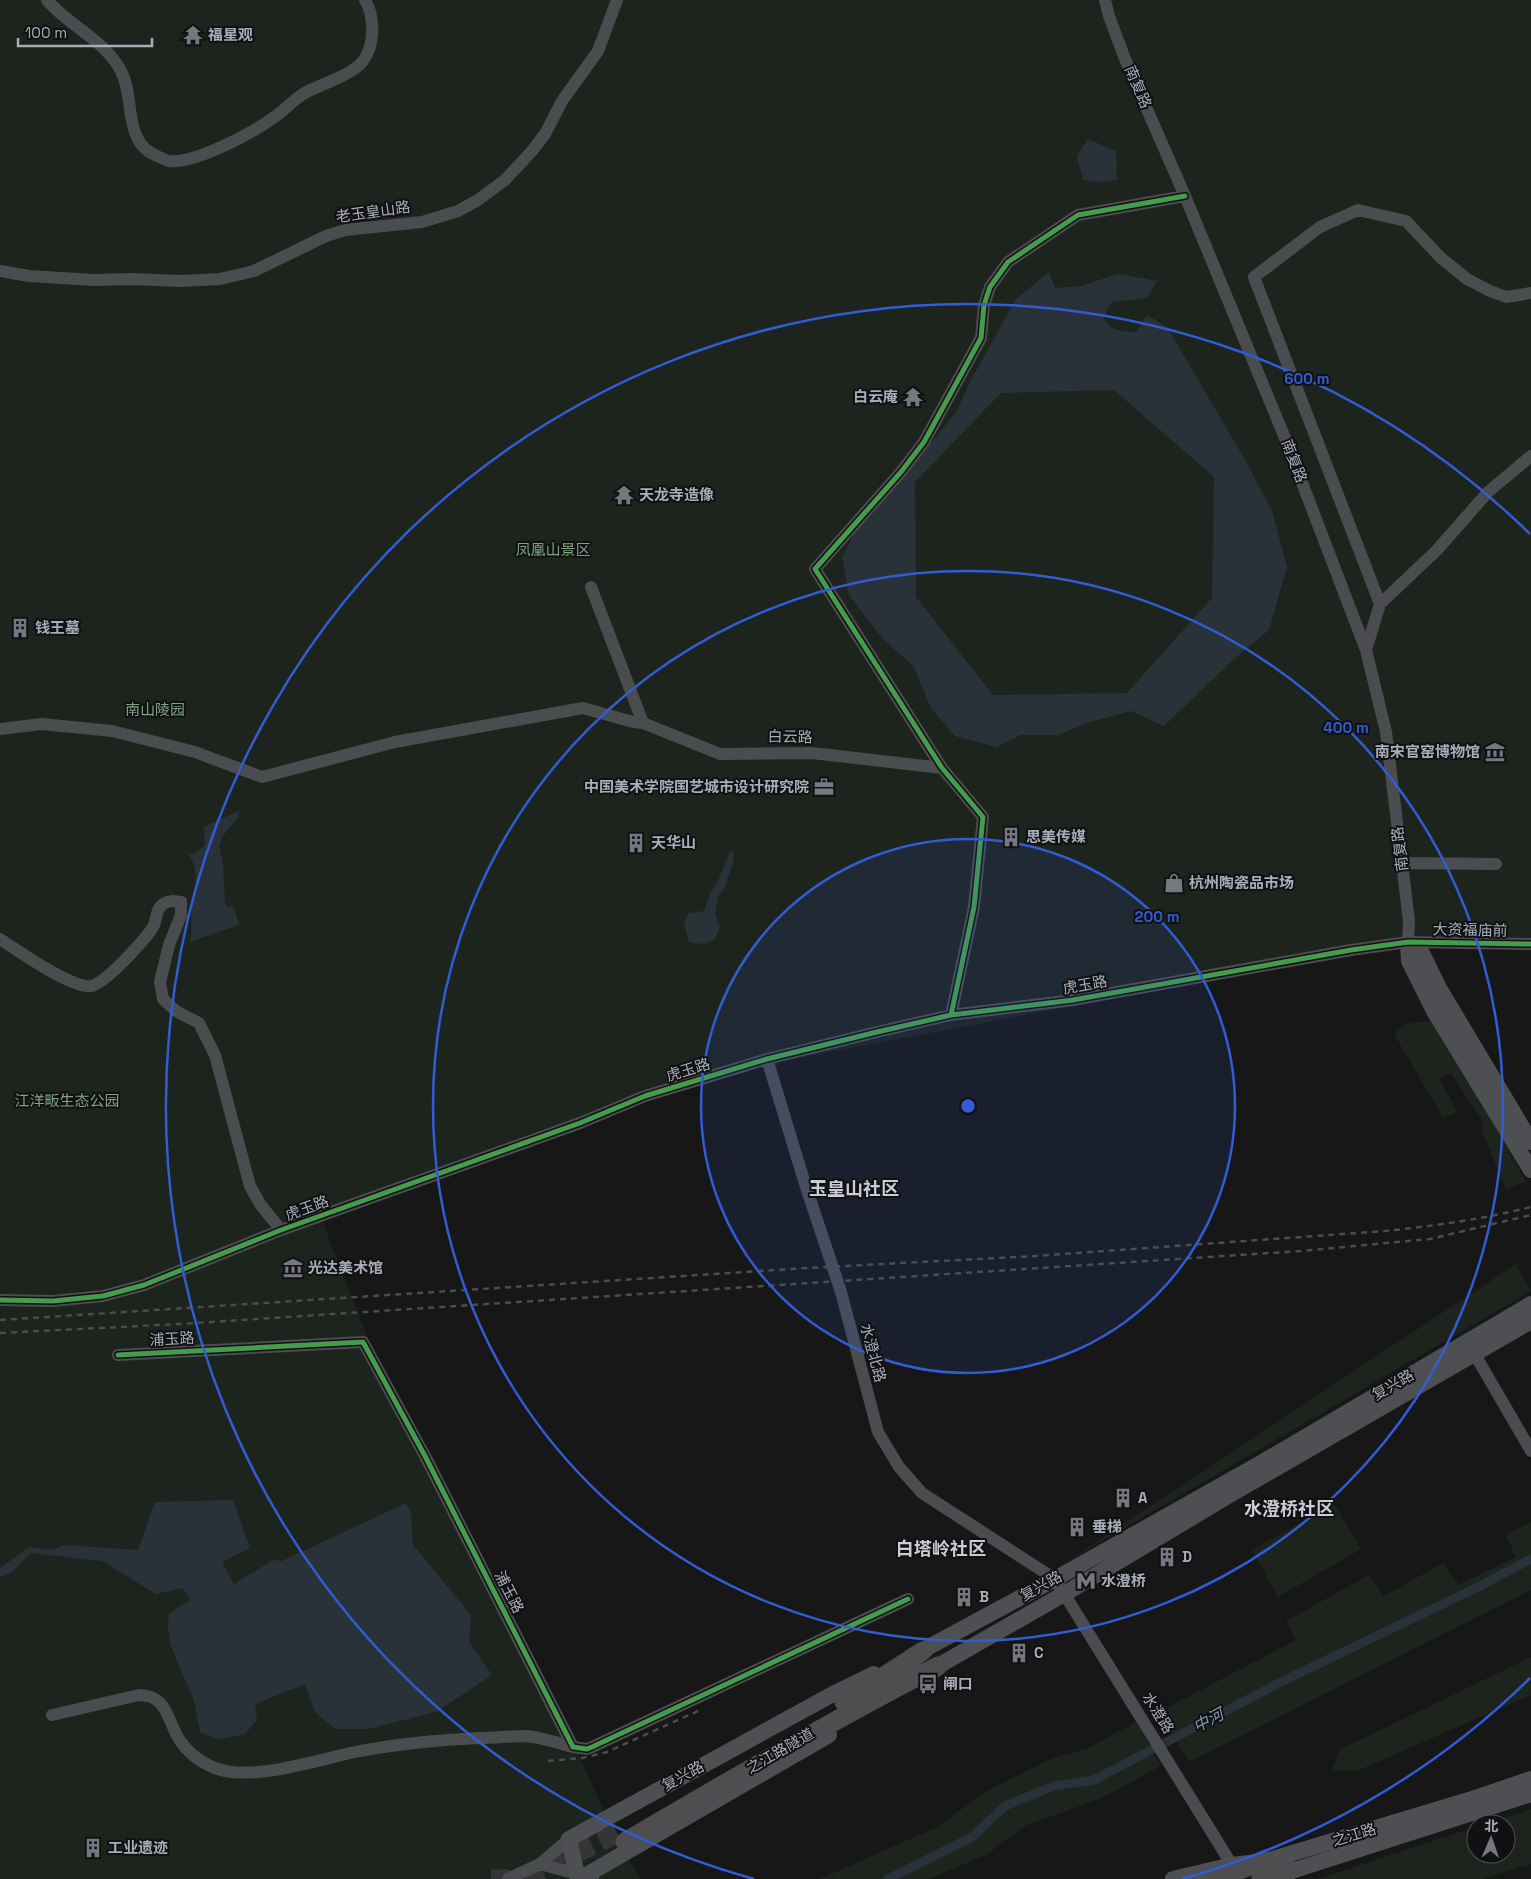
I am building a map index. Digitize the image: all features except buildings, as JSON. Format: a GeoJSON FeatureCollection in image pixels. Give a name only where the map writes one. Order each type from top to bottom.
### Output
{"type":"FeatureCollection","features":[{"type":"Feature","properties":{"kind":"highway","name":"之江路隧道"},"geometry":{"type":"LineString","coordinates":[[923,1650],[848,1700],[623,1837],[852,1710],[938,1666]]}},
{"type":"Feature","properties":{"kind":"highway"},"geometry":{"type":"LineString","coordinates":[[1212,1879],[1291,1870]]}},
{"type":"Feature","properties":{"kind":"main road"},"geometry":{"type":"LineString","coordinates":[[1408,942],[1422,953],[1439,988],[1531,1142]]}},
{"type":"Feature","properties":{"kind":"main road","name":"南复路"},"geometry":{"type":"LineString","coordinates":[[1408,942],[1409,961],[1434,1011],[1531,1170]]}},
{"type":"Feature","properties":{"kind":"main road","name":"复兴路"},"geometry":{"type":"LineString","coordinates":[[584,1876],[926,1679],[938,1666],[1064,1594],[1471,1348],[1531,1304]]}},
{"type":"Feature","properties":{"kind":"main road","name":"复兴路"},"geometry":{"type":"LineString","coordinates":[[569,1839],[833,1694],[923,1650],[1055,1579],[1268,1458],[1471,1348],[1531,1321]]}},
{"type":"Feature","properties":{"kind":"main road","name":"之江路"},"geometry":{"type":"LineString","coordinates":[[1173,1879],[1232,1865],[1266,1873],[1531,1779]]}},
{"type":"Feature","properties":{"kind":"main road","name":"之江路"},"geometry":{"type":"LineString","coordinates":[[1291,1870],[1531,1794]]}},
{"type":"Feature","properties":{"kind":"main road"},"geometry":{"type":"LineString","coordinates":[[569,1839],[584,1876]]}},
{"type":"Feature","properties":{"kind":"street"},"geometry":{"type":"LineString","coordinates":[[47,0],[86,33],[107,53],[121,70],[127,86],[132,123],[140,144],[152,154],[169,161],[186,159],[206,153],[256,129],[274,118],[302,95],[346,74],[362,62],[373,31],[371,16],[364,0]]}},
{"type":"Feature","properties":{"kind":"street","name":"老玉皇山路"},"geometry":{"type":"LineString","coordinates":[[0,271],[28,276],[94,280],[181,281],[220,279],[254,271],[326,236],[345,230],[422,222],[458,211],[478,200],[504,180],[532,151],[545,134],[562,101],[598,51],[617,0]]}},
{"type":"Feature","properties":{"kind":"street","name":"南复路"},"geometry":{"type":"LineString","coordinates":[[1105,0],[1125,59],[1185,196],[1285,438],[1366,650],[1386,732],[1409,921],[1408,942]]}},
{"type":"Feature","properties":{"kind":"street"},"geometry":{"type":"LineString","coordinates":[[951,1015],[974,907],[983,817],[942,768],[815,569],[901,472],[924,442],[981,338],[984,305],[990,287],[1008,262],[1078,215],[1185,196]]}},
{"type":"Feature","properties":{"kind":"street"},"geometry":{"type":"LineString","coordinates":[[1380,604],[1254,277],[1320,227],[1358,210],[1406,221],[1441,258],[1466,279],[1490,291],[1506,297],[1531,293]]}},
{"type":"Feature","properties":{"kind":"street"},"geometry":{"type":"LineString","coordinates":[[1366,650],[1380,604],[1437,550],[1488,492],[1531,456]]}},
{"type":"Feature","properties":{"kind":"street"},"geometry":{"type":"LineString","coordinates":[[591,586],[644,722]]}},
{"type":"Feature","properties":{"kind":"street","name":"白云路"},"geometry":{"type":"LineString","coordinates":[[0,729],[42,724],[112,731],[195,752],[262,777],[395,742],[583,708],[633,722],[644,722],[720,754],[812,753],[942,768]]}},
{"type":"Feature","properties":{"kind":"street"},"geometry":{"type":"LineString","coordinates":[[1402,864],[1496,864]]}},
{"type":"Feature","properties":{"kind":"street"},"geometry":{"type":"LineString","coordinates":[[0,939],[68,979],[91,986],[98,983],[124,961],[153,926],[160,906],[168,901],[181,902],[181,915],[169,945],[160,982],[163,999],[176,1010],[199,1023],[216,1055],[250,1186],[260,1204],[281,1230]]}},
{"type":"Feature","properties":{"kind":"street","name":"虎玉路"},"geometry":{"type":"LineString","coordinates":[[0,1300],[53,1301],[103,1296],[144,1285],[281,1230],[580,1123],[646,1096],[767,1059],[951,1015],[1073,1000],[1351,950],[1408,942]]}},
{"type":"Feature","properties":{"kind":"street","name":"大资福庙前"},"geometry":{"type":"LineString","coordinates":[[1408,942],[1531,944]]}},
{"type":"Feature","properties":{"kind":"street","name":"水澄北路"},"geometry":{"type":"LineString","coordinates":[[767,1059],[806,1187],[841,1292],[878,1432],[899,1467],[922,1493],[1055,1579]]}},
{"type":"Feature","properties":{"kind":"street","name":"浦玉路"},"geometry":{"type":"LineString","coordinates":[[118,1354],[363,1342],[425,1456],[573,1747]]}},
{"type":"Feature","properties":{"kind":"street"},"geometry":{"type":"LineString","coordinates":[[1471,1348],[1531,1451]]}},
{"type":"Feature","properties":{"kind":"street","name":"水澄路"},"geometry":{"type":"LineString","coordinates":[[1055,1579],[1232,1865]]}},
{"type":"Feature","properties":{"kind":"street"},"geometry":{"type":"LineString","coordinates":[[52,1715],[138,1695],[149,1695],[158,1701],[166,1711],[180,1741],[199,1760],[216,1769],[246,1773],[266,1771],[377,1748],[416,1742],[526,1736],[586,1749],[908,1600]]}},
{"type":"Feature","properties":{"kind":"street"},"geometry":{"type":"LineString","coordinates":[[508,1879],[540,1864],[569,1839]]}},
{"type":"Feature","properties":{"kind":"street"},"geometry":{"type":"LineString","coordinates":[[540,1864],[584,1876]]}},
{"type":"Feature","properties":{"kind":"green space","name":"凤凰山景区"},"geometry":{"type":"Polygon","coordinates":[[[0,0],[1531,0],[1531,945],[1369,950],[735,1070],[318,1210],[380,1370],[572,1739],[617,1841],[641,1879],[0,1879],[0,0]]]}},
{"type":"Feature","properties":{"kind":"green space"},"geometry":{"type":"Polygon","coordinates":[[[1436,1020],[1526,1182],[1506,1189],[1482,1131],[1481,1118],[1451,1074],[1439,1079],[1458,1112],[1443,1117],[1394,1034],[1406,1024],[1436,1020]]]}},
{"type":"Feature","properties":{"kind":"green space"},"geometry":{"type":"Polygon","coordinates":[[[1516,1264],[1531,1291],[1061,1565],[1516,1264]]]}},
{"type":"Feature","properties":{"kind":"green space"},"geometry":{"type":"Polygon","coordinates":[[[1334,1504],[1361,1549],[1278,1597],[1252,1550],[1334,1504]]]}},
{"type":"Feature","properties":{"kind":"green space"},"geometry":{"type":"Polygon","coordinates":[[[1531,1522],[1531,1590],[1189,1762],[1159,1712],[1296,1640],[1286,1621],[1369,1575],[1384,1596],[1443,1563],[1459,1585],[1516,1557],[1506,1535],[1531,1522]]]}},
{"type":"Feature","properties":{"kind":"green space"},"geometry":{"type":"Polygon","coordinates":[[[1531,1657],[1531,1695],[1357,1771],[1332,1771],[1339,1750],[1531,1657]]]}},
{"type":"Feature","properties":{"kind":"green space"},"geometry":{"type":"Polygon","coordinates":[[[1136,1722],[1161,1766],[1100,1799],[1026,1825],[986,1855],[929,1879],[820,1879],[937,1827],[985,1792],[1053,1758],[1087,1749],[1136,1722]]]}},
{"type":"Feature","properties":{"kind":"green space"},"geometry":{"type":"Polygon","coordinates":[[[1531,1809],[1531,1864],[1483,1879],[1318,1879],[1466,1830],[1466,1864],[1516,1864],[1516,1814],[1531,1809]]]}},
{"type":"Feature","properties":{"kind":"shaded area"},"geometry":{"type":"Polygon","coordinates":[[[1088,139],[1116,151],[1117,180],[1100,182],[1083,180],[1077,156],[1088,139]]]}},
{"type":"Feature","properties":{"kind":"shaded area"},"geometry":{"type":"Polygon","coordinates":[[[1049,272],[1055,288],[1081,286],[1118,274],[1157,281],[1147,298],[1112,302],[1104,319],[1114,329],[1122,331],[1136,332],[1147,315],[1167,327],[1244,458],[1272,511],[1287,567],[1269,630],[1234,659],[1164,726],[1131,711],[1087,723],[1058,735],[1021,735],[996,747],[955,736],[931,708],[914,667],[882,638],[849,595],[842,557],[858,526],[896,486],[956,412],[972,378],[1016,299],[1049,272]],[[1114,390],[1001,393],[915,482],[916,597],[993,695],[1127,693],[1212,598],[1214,477],[1114,390]]]}},
{"type":"Feature","properties":{"kind":"shaded area"},"geometry":{"type":"Polygon","coordinates":[[[238,811],[239,816],[223,836],[219,845],[223,864],[225,903],[227,907],[234,907],[239,925],[189,942],[196,874],[189,855],[197,852],[205,845],[204,827],[238,811]]]}},
{"type":"Feature","properties":{"kind":"shaded area"},"geometry":{"type":"Polygon","coordinates":[[[731,850],[734,854],[732,866],[724,889],[718,896],[715,915],[720,926],[715,939],[703,944],[689,942],[684,924],[688,913],[704,911],[710,893],[717,883],[731,850]]]}},
{"type":"Feature","properties":{"kind":"shaded area"},"geometry":{"type":"Polygon","coordinates":[[[233,1500],[250,1548],[222,1562],[234,1584],[273,1560],[282,1561],[406,1503],[411,1513],[413,1545],[471,1615],[469,1641],[492,1675],[436,1712],[368,1729],[335,1729],[315,1712],[305,1684],[255,1704],[257,1720],[245,1734],[220,1739],[201,1733],[192,1695],[171,1646],[168,1625],[169,1614],[190,1600],[183,1588],[156,1594],[102,1561],[30,1553],[11,1573],[0,1577],[0,1568],[29,1547],[51,1550],[65,1545],[138,1550],[155,1502],[233,1500]]]}},
{"type":"Feature","properties":{"kind":"waterway","name":"中河"},"geometry":{"type":"LineString","coordinates":[[888,1879],[972,1837],[1005,1806],[1054,1786],[1094,1780],[1281,1682],[1476,1588],[1531,1559]]}},
{"type":"Feature","properties":{"kind":"tunnel"},"geometry":{"type":"LineString","coordinates":[[525,1879],[620,1832]]}},
{"type":"Feature","properties":{"kind":"tunnel"},"geometry":{"type":"LineString","coordinates":[[491,1879],[515,1879]]}},
{"type":"Feature","properties":{"kind":"railway"},"geometry":{"type":"LineString","coordinates":[[0,1320],[807,1268],[1035,1256],[1385,1231],[1458,1222],[1531,1207]]}},
{"type":"Feature","properties":{"kind":"railway"},"geometry":{"type":"LineString","coordinates":[[0,1333],[180,1324],[1301,1251],[1430,1239],[1531,1215]]}},
{"type":"Feature","properties":{"kind":"railway"},"geometry":{"type":"LineString","coordinates":[[548,1761],[582,1758],[607,1752],[698,1711]]}},
{"type":"Feature","properties":{"kind":"cycle path"},"geometry":{"type":"LineString","coordinates":[[951,1015],[974,907],[983,817],[942,768],[815,569],[901,472],[924,442],[981,338],[984,305],[990,287],[1008,262],[1078,215],[1185,196]]}},
{"type":"Feature","properties":{"kind":"cycle path"},"geometry":{"type":"LineString","coordinates":[[0,1300],[53,1301],[103,1296],[144,1285],[281,1230],[580,1123],[645,1096],[767,1059],[877,1032],[951,1015],[1073,1000],[1351,950],[1408,942],[1531,944]]}},
{"type":"Feature","properties":{"kind":"cycle path"},"geometry":{"type":"LineString","coordinates":[[118,1355],[363,1342],[425,1456],[573,1747],[587,1749],[592,1747],[908,1599]]}},
{"type":"Feature","properties":{"kind":"place","name":"福星观"},"geometry":{"type":"Point","coordinates":[193,35]}},
{"type":"Feature","properties":{"kind":"place","name":"白云庵"},"geometry":{"type":"Point","coordinates":[913,397]}},
{"type":"Feature","properties":{"kind":"place","name":"天龙寺造像"},"geometry":{"type":"Point","coordinates":[624,495]}},
{"type":"Feature","properties":{"kind":"place","name":"钱王墓"},"geometry":{"type":"Point","coordinates":[20,628]}},
{"type":"Feature","properties":{"kind":"place","name":"南宋官窑博物馆"},"geometry":{"type":"Point","coordinates":[1495,752]}},
{"type":"Feature","properties":{"kind":"place","name":"中国美术学院国艺城市设计研究院"},"geometry":{"type":"Point","coordinates":[824,787]}},
{"type":"Feature","properties":{"kind":"place","name":"思美传媒"},"geometry":{"type":"Point","coordinates":[1011,837]}},
{"type":"Feature","properties":{"kind":"place","name":"天华山"},"geometry":{"type":"Point","coordinates":[636,843]}},
{"type":"Feature","properties":{"kind":"place","name":"杭州陶瓷品市场"},"geometry":{"type":"Point","coordinates":[1174,883]}},
{"type":"Feature","properties":{"kind":"place","name":"光达美术馆"},"geometry":{"type":"Point","coordinates":[293,1268]}},
{"type":"Feature","properties":{"kind":"place","name":"A"},"geometry":{"type":"Point","coordinates":[1123,1498]}},
{"type":"Feature","properties":{"kind":"place","name":"垂梯"},"geometry":{"type":"Point","coordinates":[1077,1527]}},
{"type":"Feature","properties":{"kind":"place","name":"D"},"geometry":{"type":"Point","coordinates":[1167,1557]}},
{"type":"Feature","properties":{"kind":"place","name":"水澄桥"},"geometry":{"type":"Point","coordinates":[1086,1581]}},
{"type":"Feature","properties":{"kind":"place","name":"B"},"geometry":{"type":"Point","coordinates":[964,1597]}},
{"type":"Feature","properties":{"kind":"place","name":"C"},"geometry":{"type":"Point","coordinates":[1019,1653]}},
{"type":"Feature","properties":{"kind":"place","name":"闸口"},"geometry":{"type":"Point","coordinates":[928,1684]}},
{"type":"Feature","properties":{"kind":"place","name":"工业遗迹"},"geometry":{"type":"Point","coordinates":[93,1848]}},
{"type":"Feature","properties":{"kind":"district","name":"玉皇山社区"},"geometry":{"type":"Point","coordinates":[854,1189]}},
{"type":"Feature","properties":{"kind":"district","name":"水澄桥社区"},"geometry":{"type":"Point","coordinates":[1289,1509]}},
{"type":"Feature","properties":{"kind":"district","name":"白塔岭社区"},"geometry":{"type":"Point","coordinates":[941,1549]}},
{"type":"Feature","properties":{"kind":"park label","name":"南山陵园"},"geometry":{"type":"Point","coordinates":[155,710]}},
{"type":"Feature","properties":{"kind":"park label","name":"江洋畈生态公园"},"geometry":{"type":"Point","coordinates":[67,1101]}}]}
